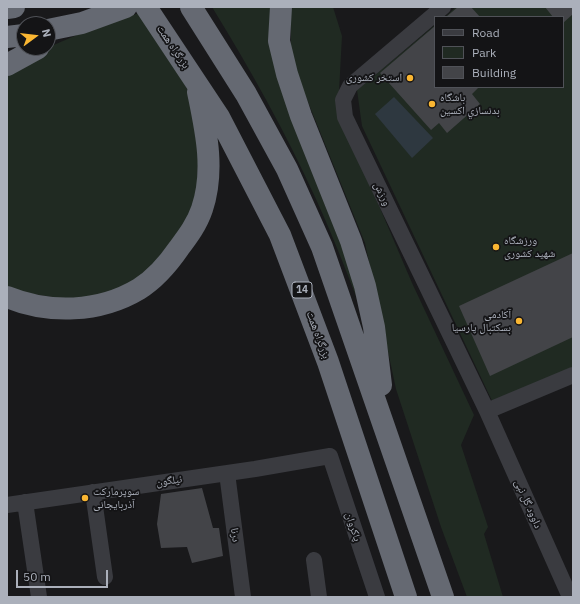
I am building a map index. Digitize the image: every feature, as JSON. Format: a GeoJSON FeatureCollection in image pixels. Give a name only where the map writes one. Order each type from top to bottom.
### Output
{"type":"FeatureCollection","features":[{"type":"Feature","properties":{"kind":"highway"},"geometry":{"type":"LineString","coordinates":[[7,8],[14,7]]}},
{"type":"Feature","properties":{"kind":"highway"},"geometry":{"type":"LineString","coordinates":[[56,28],[82,23],[126,7]]}},
{"type":"Feature","properties":{"kind":"highway","name":"بزرگراه همت"},"geometry":{"type":"LineString","coordinates":[[146,7],[219,117],[247,169],[283,243],[328,362],[406,597]]}},
{"type":"Feature","properties":{"kind":"highway"},"geometry":{"type":"LineString","coordinates":[[191,7],[246,94],[287,169],[322,247],[366,370],[443,597]]}},
{"type":"Feature","properties":{"kind":"highway"},"geometry":{"type":"LineString","coordinates":[[281,7],[279,41],[287,74],[301,116],[351,242],[365,286],[374,327],[388,438]]}},
{"type":"Feature","properties":{"kind":"highway"},"geometry":{"type":"LineString","coordinates":[[56,39],[82,23]]}},
{"type":"Feature","properties":{"kind":"highway"},"geometry":{"type":"LineString","coordinates":[[7,65],[23,56]]}},
{"type":"Feature","properties":{"kind":"highway"},"geometry":{"type":"LineString","coordinates":[[7,297],[23,303],[46,308],[77,308],[95,305],[124,296],[139,288],[166,265],[193,229],[202,209],[207,187],[209,164],[208,140],[195,79]]}},
{"type":"Feature","properties":{"kind":"street","name":"ورزش"},"geometry":{"type":"LineString","coordinates":[[443,7],[350,86],[343,100],[345,117],[487,411]]}},
{"type":"Feature","properties":{"kind":"street"},"geometry":{"type":"LineString","coordinates":[[487,411],[573,375]]}},
{"type":"Feature","properties":{"kind":"street","name":"داوود گل نبی"},"geometry":{"type":"LineString","coordinates":[[487,411],[570,597]]}},
{"type":"Feature","properties":{"kind":"street","name":"نیلگون"},"geometry":{"type":"LineString","coordinates":[[7,504],[227,473],[330,456]]}},
{"type":"Feature","properties":{"kind":"street","name":"پاکروان"},"geometry":{"type":"LineString","coordinates":[[330,456],[377,597]]}},
{"type":"Feature","properties":{"kind":"street","name":"درنا"},"geometry":{"type":"LineString","coordinates":[[227,473],[243,597]]}},
{"type":"Feature","properties":{"kind":"street"},"geometry":{"type":"LineString","coordinates":[[93,492],[105,577]]}},
{"type":"Feature","properties":{"kind":"street"},"geometry":{"type":"LineString","coordinates":[[25,502],[39,597]]}},
{"type":"Feature","properties":{"kind":"street"},"geometry":{"type":"LineString","coordinates":[[314,560],[319,597]]}},
{"type":"Feature","properties":{"kind":"green space"},"geometry":{"type":"Polygon","coordinates":[[[212,7],[275,7],[328,202],[368,327],[343,262],[304,172],[266,100],[212,7]]]}},
{"type":"Feature","properties":{"kind":"green space"},"geometry":{"type":"Polygon","coordinates":[[[293,7],[333,7],[342,36],[338,110],[412,283],[474,415],[461,445],[488,527],[484,534],[503,597],[467,597],[441,527],[396,389],[365,243],[291,60],[291,11],[293,7]]]}},
{"type":"Feature","properties":{"kind":"green space","name":"ورزشگاه شهید کشوری"},"geometry":{"type":"Polygon","coordinates":[[[456,7],[573,7],[573,368],[494,405],[362,126],[357,90],[434,26],[434,88],[564,88],[564,16],[446,16],[456,7]]]}},
{"type":"Feature","properties":{"kind":"green space"},"geometry":{"type":"Polygon","coordinates":[[[142,12],[184,81],[200,121],[196,208],[143,280],[85,302],[7,290],[7,71],[33,56],[56,56],[56,44],[84,32],[142,12]]]}},
{"type":"Feature","properties":{"kind":"shaded area"},"geometry":{"type":"Polygon","coordinates":[[[394,97],[433,138],[412,158],[375,114],[394,97]]]}},
{"type":"Feature","properties":{"kind":"building"},"geometry":{"type":"Polygon","coordinates":[[[458,7],[471,7],[479,16],[447,16],[458,7]]]}},
{"type":"Feature","properties":{"kind":"building"},"geometry":{"type":"Polygon","coordinates":[[[545,7],[573,7],[573,14],[564,22],[564,16],[552,16],[545,7]]]}},
{"type":"Feature","properties":{"kind":"building","name":"استخر کشوری"},"geometry":{"type":"Polygon","coordinates":[[[434,27],[434,88],[478,88],[472,94],[480,104],[447,133],[439,123],[431,130],[380,73],[434,27]]]}},
{"type":"Feature","properties":{"kind":"building","name":"آکادمی بسکتبال پارسیا"},"geometry":{"type":"Polygon","coordinates":[[[573,253],[573,337],[490,376],[459,306],[573,253]]]}},
{"type":"Feature","properties":{"kind":"building"},"geometry":{"type":"Polygon","coordinates":[[[202,488],[213,528],[219,528],[223,556],[192,563],[187,547],[161,548],[157,524],[161,494],[202,488]]]}},
{"type":"Feature","properties":{"kind":"place","name":"استخر کشوری"},"geometry":{"type":"Point","coordinates":[410,78]}},
{"type":"Feature","properties":{"kind":"place","name":"باشگاه بدنسازي اكسين"},"geometry":{"type":"Point","coordinates":[432,104]}},
{"type":"Feature","properties":{"kind":"place","name":"ورزشگاه شهید کشوری"},"geometry":{"type":"Point","coordinates":[496,247]}},
{"type":"Feature","properties":{"kind":"place","name":"آکادمی بسکتبال پارسیا"},"geometry":{"type":"Point","coordinates":[519,321]}},
{"type":"Feature","properties":{"kind":"place","name":"سوپرمارکت آذربایجانی"},"geometry":{"type":"Point","coordinates":[85,498]}}]}
